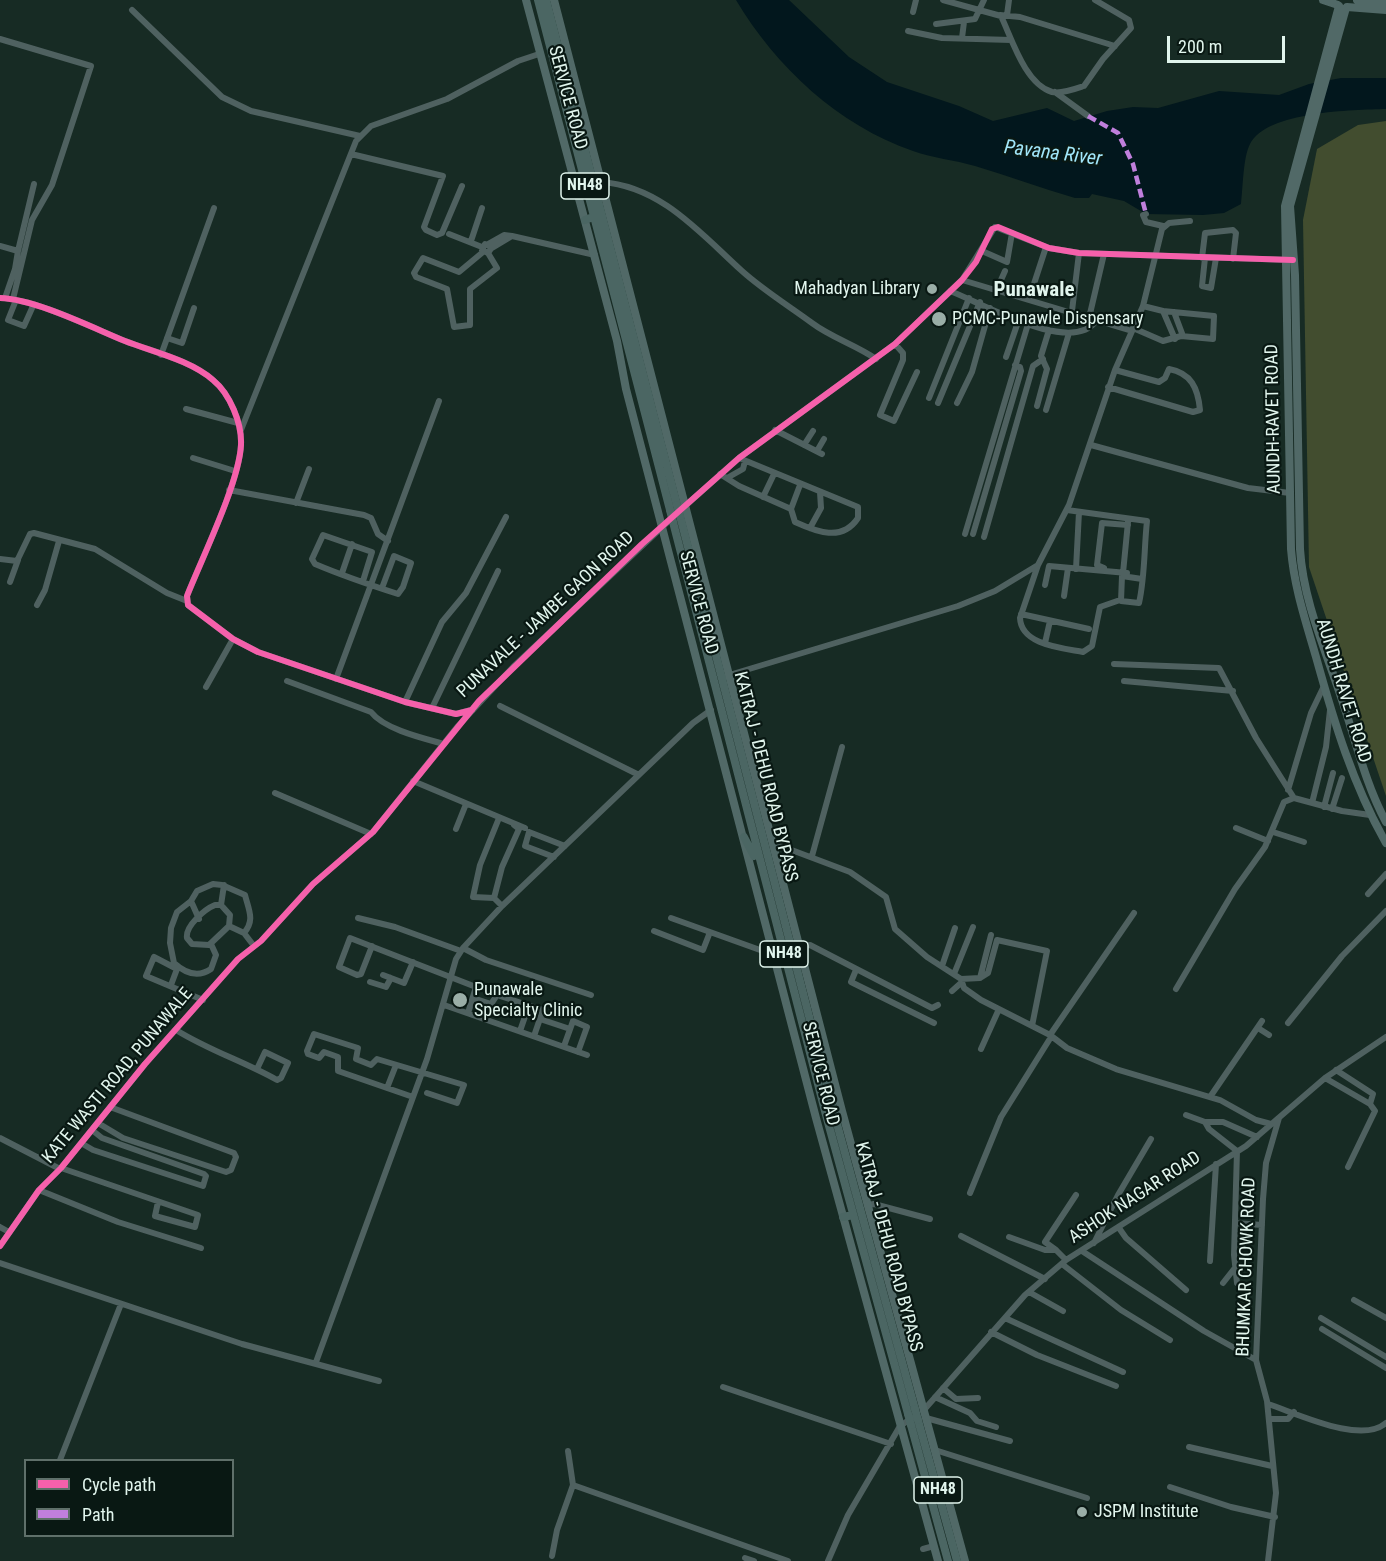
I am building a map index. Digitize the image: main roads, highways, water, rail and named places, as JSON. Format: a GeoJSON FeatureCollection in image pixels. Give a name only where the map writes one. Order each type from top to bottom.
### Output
{"type":"FeatureCollection","features":[{"type":"Feature","properties":{"kind":"highway","name":"KATRAJ - DEHU ROAD BYPASS"},"geometry":{"type":"LineString","coordinates":[[538,0],[589,218],[677,507]]}},
{"type":"Feature","properties":{"kind":"highway","name":"KATRAJ - DEHU ROAD BYPASS"},"geometry":{"type":"LineString","coordinates":[[546,0],[677,507],[676,519],[783,950],[853,1215],[917,1416],[948,1561]]}},
{"type":"Feature","properties":{"kind":"highway","name":"KATRAJ - DEHU ROAD BYPASS"},"geometry":{"type":"LineString","coordinates":[[676,519],[726,676],[818,1051],[957,1561]]}},
{"type":"Feature","properties":{"kind":"highway"},"geometry":{"type":"LineString","coordinates":[[744,837],[751,845],[760,876],[766,883]]}},
{"type":"Feature","properties":{"kind":"highway"},"geometry":{"type":"LineString","coordinates":[[764,914],[774,910]]}},
{"type":"Feature","properties":{"kind":"highway"},"geometry":{"type":"LineString","coordinates":[[771,943],[783,950]]}},
{"type":"Feature","properties":{"kind":"highway"},"geometry":{"type":"LineString","coordinates":[[818,1051],[827,1054]]}},
{"type":"Feature","properties":{"kind":"highway"},"geometry":{"type":"LineString","coordinates":[[843,1217],[853,1215]]}},
{"type":"Feature","properties":{"kind":"main road","name":"SERVICE ROAD"},"geometry":{"type":"LineString","coordinates":[[526,0],[539,54],[589,218],[595,255],[662,526],[843,1217],[938,1561]]}},
{"type":"Feature","properties":{"kind":"main road","name":"SERVICE ROAD"},"geometry":{"type":"LineString","coordinates":[[554,0],[601,182],[677,507],[773,843],[867,1205],[917,1416],[934,1450],[965,1561]]}},
{"type":"Feature","properties":{"kind":"main road"},"geometry":{"type":"LineString","coordinates":[[1323,0],[1386,10]]}},
{"type":"Feature","properties":{"kind":"main road"},"geometry":{"type":"LineString","coordinates":[[1357,0],[1386,4]]}},
{"type":"Feature","properties":{"kind":"main road"},"geometry":{"type":"LineString","coordinates":[[1289,260],[1287,215],[1343,4]]}},
{"type":"Feature","properties":{"kind":"main road","name":"AUNDH-RAVET ROAD"},"geometry":{"type":"LineString","coordinates":[[1289,260],[1291,549],[1299,576]]}},
{"type":"Feature","properties":{"kind":"main road","name":"AUNDH-RAVET ROAD"},"geometry":{"type":"LineString","coordinates":[[1289,260],[1299,576]]}},
{"type":"Feature","properties":{"kind":"main road","name":"AUNDH RAVET ROAD"},"geometry":{"type":"LineString","coordinates":[[1299,576],[1323,688],[1370,814],[1386,843]]}},
{"type":"Feature","properties":{"kind":"main road","name":"AUNDH RAVET ROAD"},"geometry":{"type":"LineString","coordinates":[[1299,576],[1365,774],[1386,822]]}},
{"type":"Feature","properties":{"kind":"water","name":"Pavana River"},"geometry":{"type":"Polygon","coordinates":[[[736,0],[789,0],[849,57],[887,82],[959,106],[993,121],[1047,108],[1074,121],[1107,111],[1133,107],[1158,108],[1219,91],[1279,95],[1309,84],[1341,78],[1386,78],[1386,109],[1312,115],[1274,125],[1259,133],[1248,150],[1241,204],[1224,213],[1146,214],[1124,201],[1092,194],[1089,198],[1075,198],[975,166],[913,151],[859,126],[811,91],[790,70],[752,25],[736,0]]]}},
{"type":"Feature","properties":{"kind":"place","name":"Mahadyan Library"},"geometry":{"type":"Point","coordinates":[932,289]}},
{"type":"Feature","properties":{"kind":"place","name":"PCMC-Punawle Dispensary"},"geometry":{"type":"Point","coordinates":[939,319]}},
{"type":"Feature","properties":{"kind":"place","name":"Punawale Specialty Clinic"},"geometry":{"type":"Point","coordinates":[460,1000]}},
{"type":"Feature","properties":{"kind":"place","name":"JSPM Institute"},"geometry":{"type":"Point","coordinates":[1082,1512]}},
{"type":"Feature","properties":{"kind":"district","name":"Punawale"},"geometry":{"type":"Point","coordinates":[1034,291]}}]}
